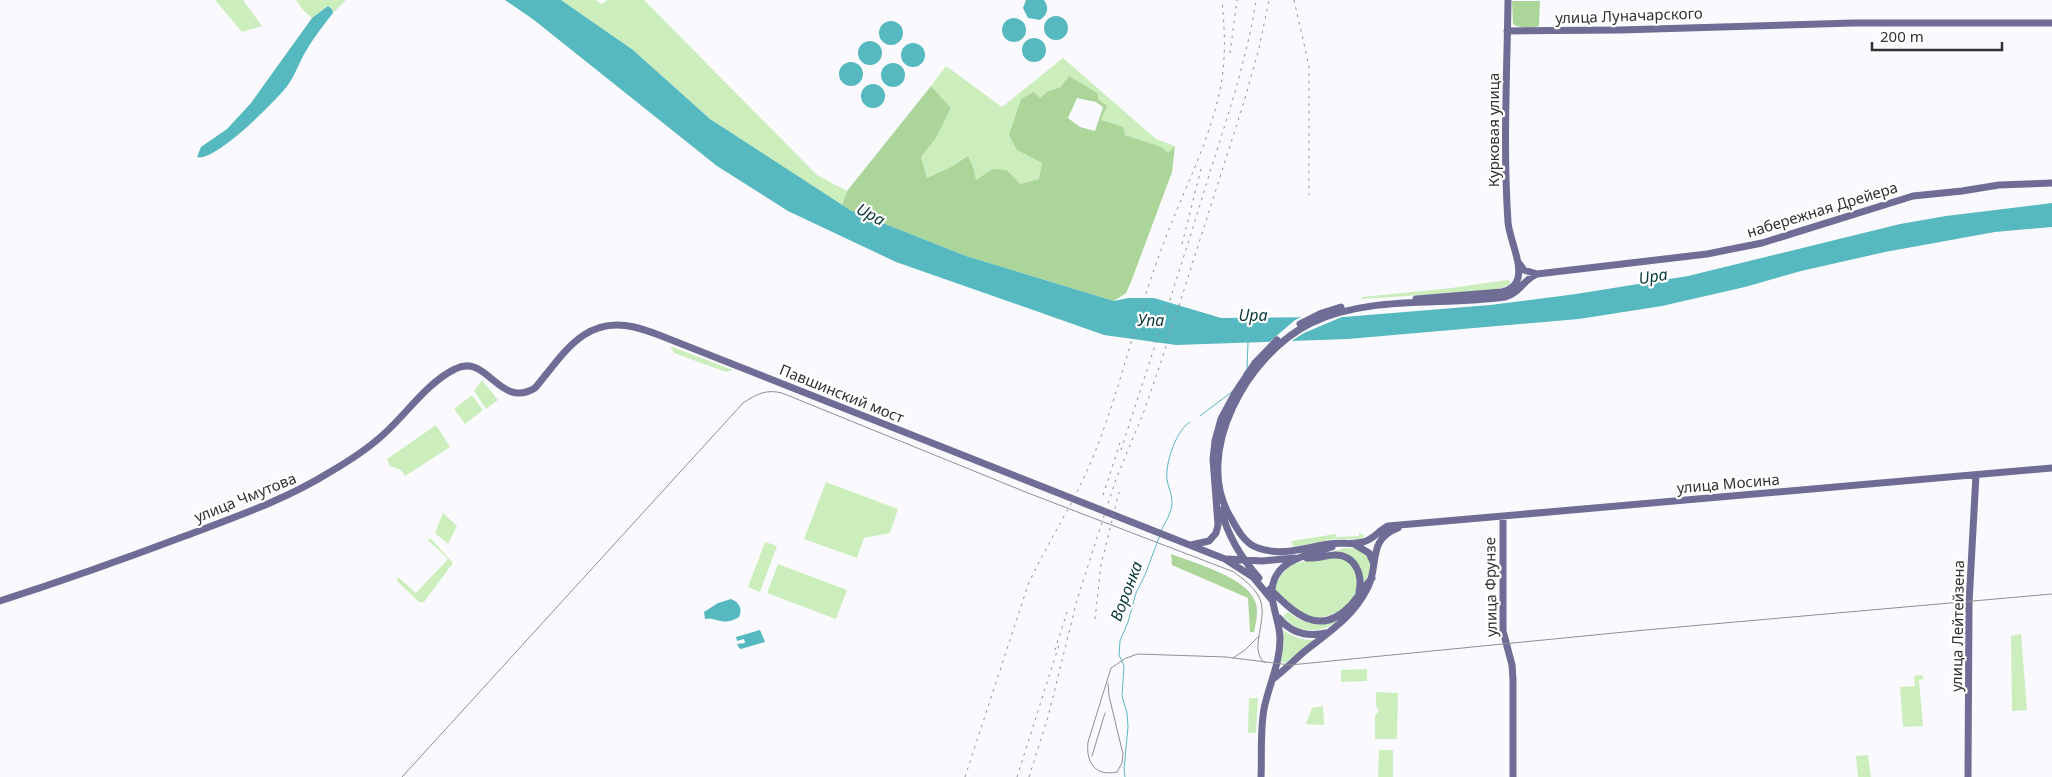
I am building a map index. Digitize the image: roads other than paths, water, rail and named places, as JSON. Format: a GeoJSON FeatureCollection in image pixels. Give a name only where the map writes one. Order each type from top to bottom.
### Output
{"type":"FeatureCollection","features":[{"type":"Feature","properties":{"kind":"main road","name":"Курковая улица"},"geometry":{"type":"LineString","coordinates":[[1373,304],[1505,291],[1512,288],[1518,279],[1516,259],[1508,224],[1508,0]]}},
{"type":"Feature","properties":{"kind":"main road","name":"улица Луначарского"},"geometry":{"type":"LineString","coordinates":[[1507,31],[1615,30],[1805,24],[2052,24]]}},
{"type":"Feature","properties":{"kind":"main road","name":"набережная Дрейера"},"geometry":{"type":"LineString","coordinates":[[1538,274],[1707,254],[1762,244],[1851,214],[1913,196],[1999,185],[2052,183]]}},
{"type":"Feature","properties":{"kind":"main road"},"geometry":{"type":"LineString","coordinates":[[1516,259],[1524,270],[1538,274]]}},
{"type":"Feature","properties":{"kind":"main road"},"geometry":{"type":"LineString","coordinates":[[1184,544],[1199,544],[1211,539],[1218,529],[1213,459],[1218,430],[1235,393],[1260,358],[1283,336],[1308,319],[1337,308],[1373,304],[1505,297],[1516,292],[1528,278],[1538,274]]}},
{"type":"Feature","properties":{"kind":"main road"},"geometry":{"type":"LineString","coordinates":[[1373,304],[1327,316],[1308,324],[1290,336],[1259,367],[1237,400],[1224,427],[1219,449],[1219,481],[1227,512],[1247,541],[1256,548],[1270,551],[1292,551],[1329,544],[1366,542],[1388,526],[1407,524]]}},
{"type":"Feature","properties":{"kind":"main road","name":"Павшинский мост"},"geometry":{"type":"LineString","coordinates":[[521,394],[535,388],[573,343],[587,332],[608,325],[620,325],[643,330],[1225,559]]}},
{"type":"Feature","properties":{"kind":"main road","name":"улица Чмутова"},"geometry":{"type":"LineString","coordinates":[[0,601],[167,543],[298,492],[366,448],[385,433],[430,388],[457,368],[472,366],[508,391],[521,394]]}},
{"type":"Feature","properties":{"kind":"main road","name":"улица Мосина"},"geometry":{"type":"LineString","coordinates":[[1407,524],[2052,468]]}},
{"type":"Feature","properties":{"kind":"main road","name":"улица Лейтейзена"},"geometry":{"type":"LineString","coordinates":[[1968,777],[1968,602],[1976,475]]}},
{"type":"Feature","properties":{"kind":"main road"},"geometry":{"type":"LineString","coordinates":[[1216,493],[1225,524],[1240,554],[1252,570],[1292,611],[1303,618],[1315,621],[1329,619],[1340,614],[1350,606],[1372,578]]}},
{"type":"Feature","properties":{"kind":"main road","name":"улица Фрунзе"},"geometry":{"type":"LineString","coordinates":[[1503,516],[1503,631],[1512,665],[1513,679],[1513,777]]}},
{"type":"Feature","properties":{"kind":"main road"},"geometry":{"type":"LineString","coordinates":[[1273,679],[1352,612],[1365,594],[1372,578],[1376,549],[1383,537],[1392,530],[1407,524]]}},
{"type":"Feature","properties":{"kind":"main road"},"geometry":{"type":"LineString","coordinates":[[1272,600],[1273,583],[1279,570],[1288,563],[1342,543]]}},
{"type":"Feature","properties":{"kind":"main road"},"geometry":{"type":"LineString","coordinates":[[1352,543],[1369,553],[1374,564]]}},
{"type":"Feature","properties":{"kind":"main road"},"geometry":{"type":"LineString","coordinates":[[1225,559],[1262,560],[1338,555],[1350,560],[1357,567],[1360,574],[1358,595]]}},
{"type":"Feature","properties":{"kind":"main road"},"geometry":{"type":"LineString","coordinates":[[1225,559],[1253,577],[1272,600],[1277,615],[1280,636],[1277,665],[1266,698],[1263,714],[1261,777]]}},
{"type":"Feature","properties":{"kind":"main road"},"geometry":{"type":"LineString","coordinates":[[1277,615],[1284,623],[1297,632],[1313,635],[1328,632]]}},
{"type":"Feature","properties":{"kind":"main road"},"geometry":{"type":"LineString","coordinates":[[1277,665],[1288,666]]}},
{"type":"Feature","properties":{"kind":"water","name":"Упа"},"geometry":{"type":"Polygon","coordinates":[[[505,0],[561,0],[633,50],[710,119],[850,210],[966,256],[1114,301],[1128,298],[1154,298],[1221,318],[1344,317],[1490,305],[1576,294],[1688,276],[1900,224],[1946,216],[2052,203],[2052,227],[1995,232],[1885,252],[1662,306],[1579,319],[1348,339],[1176,345],[1104,335],[896,262],[788,211],[717,166],[534,20],[505,0]]]}},
{"type":"Feature","properties":{"kind":"water"},"geometry":{"type":"Polygon","coordinates":[[[1026,0],[1044,0],[1047,11],[1040,20],[1028,18],[1023,8],[1026,0]]]}},
{"type":"Feature","properties":{"kind":"water"},"geometry":{"type":"Polygon","coordinates":[[[328,6],[332,9],[333,13],[312,41],[291,81],[282,93],[230,141],[205,156],[197,157],[201,147],[227,129],[251,103],[312,18],[328,6]]]}},
{"type":"Feature","properties":{"kind":"water"},"geometry":{"type":"Polygon","coordinates":[[[1056,16],[1065,19],[1068,28],[1065,37],[1056,40],[1047,37],[1044,28],[1047,19],[1056,16]]]}},
{"type":"Feature","properties":{"kind":"water"},"geometry":{"type":"Polygon","coordinates":[[[1014,18],[1023,21],[1026,30],[1023,39],[1014,42],[1005,39],[1002,30],[1005,21],[1014,18]]]}},
{"type":"Feature","properties":{"kind":"water"},"geometry":{"type":"Polygon","coordinates":[[[891,21],[900,24],[903,33],[900,42],[891,45],[882,42],[879,33],[882,24],[891,21]]]}},
{"type":"Feature","properties":{"kind":"water"},"geometry":{"type":"Polygon","coordinates":[[[1034,38],[1043,41],[1046,50],[1043,59],[1034,62],[1025,59],[1022,50],[1025,41],[1034,38]]]}},
{"type":"Feature","properties":{"kind":"water"},"geometry":{"type":"Polygon","coordinates":[[[870,41],[879,44],[882,53],[879,62],[870,65],[861,62],[858,53],[861,44],[870,41]]]}},
{"type":"Feature","properties":{"kind":"water"},"geometry":{"type":"Polygon","coordinates":[[[913,43],[922,46],[925,55],[922,64],[913,67],[904,64],[901,55],[904,46],[913,43]]]}},
{"type":"Feature","properties":{"kind":"water"},"geometry":{"type":"Polygon","coordinates":[[[851,62],[860,65],[863,74],[860,83],[851,86],[842,83],[839,74],[842,65],[851,62]]]}},
{"type":"Feature","properties":{"kind":"water"},"geometry":{"type":"Polygon","coordinates":[[[893,63],[902,66],[905,75],[902,84],[893,87],[884,84],[881,75],[884,66],[893,63]]]}},
{"type":"Feature","properties":{"kind":"water"},"geometry":{"type":"Polygon","coordinates":[[[873,84],[882,87],[885,96],[882,105],[873,108],[864,105],[861,96],[864,87],[873,84]]]}},
{"type":"Feature","properties":{"kind":"water"},"geometry":{"type":"Polygon","coordinates":[[[731,599],[740,606],[739,617],[724,622],[705,619],[704,612],[718,603],[731,599]]]}},
{"type":"Feature","properties":{"kind":"water"},"geometry":{"type":"Polygon","coordinates":[[[760,630],[765,642],[739,648],[737,644],[745,643],[744,639],[737,641],[736,637],[760,630]]]}},
{"type":"Feature","properties":{"kind":"waterway","name":"Воронка"},"geometry":{"type":"LineString","coordinates":[[1244,373],[1247,369],[1248,342]]}},
{"type":"Feature","properties":{"kind":"waterway","name":"Воронка"},"geometry":{"type":"LineString","coordinates":[[1200,416],[1233,391]]}},
{"type":"Feature","properties":{"kind":"waterway","name":"Воронка"},"geometry":{"type":"LineString","coordinates":[[1161,531],[1172,506],[1167,479],[1172,448],[1180,432],[1190,422]]}},
{"type":"Feature","properties":{"kind":"waterway","name":"Воронка"},"geometry":{"type":"LineString","coordinates":[[1125,777],[1128,727],[1127,713],[1122,696],[1124,666],[1119,655],[1120,641],[1128,622],[1136,593],[1160,535]]}},
{"type":"Feature","properties":{"kind":"tram line"},"geometry":{"type":"LineString","coordinates":[[402,777],[743,403],[766,392],[782,393],[1028,493],[1234,572],[1251,586],[1259,597],[1262,615],[1258,650],[1260,657],[1265,663]]}},
{"type":"Feature","properties":{"kind":"tram line"},"geometry":{"type":"LineString","coordinates":[[1108,683],[1109,696],[1123,754],[1122,763],[1117,772],[1109,773],[1102,772],[1093,766],[1088,755],[1088,742],[1111,668],[1126,658],[1138,654],[1226,657],[1290,665],[1645,630],[2052,594]]}},
{"type":"Feature","properties":{"kind":"tram line"},"geometry":{"type":"LineString","coordinates":[[1233,658],[1245,650],[1259,636]]}},
{"type":"Feature","properties":{"kind":"tram line"},"geometry":{"type":"LineString","coordinates":[[1092,756],[1105,713]]}},
{"type":"Feature","properties":{"kind":"railway"},"geometry":{"type":"LineString","coordinates":[[965,777],[1028,585],[1086,474],[1103,432],[1160,253],[1201,152],[1215,111],[1224,57],[1222,0]]}},
{"type":"Feature","properties":{"kind":"railway"},"geometry":{"type":"LineString","coordinates":[[1230,53],[1237,0]]}},
{"type":"Feature","properties":{"kind":"railway"},"geometry":{"type":"LineString","coordinates":[[1121,450],[1230,108],[1248,44],[1256,0]]}},
{"type":"Feature","properties":{"kind":"railway"},"geometry":{"type":"LineString","coordinates":[[1029,777],[1048,717],[1077,600],[1115,482],[1144,411],[1160,365],[1244,102],[1259,48],[1269,0]]}},
{"type":"Feature","properties":{"kind":"railway"},"geometry":{"type":"LineString","coordinates":[[1294,0],[1309,66],[1309,195]]}},
{"type":"Feature","properties":{"kind":"railway"},"geometry":{"type":"LineString","coordinates":[[1182,244],[1201,169]]}},
{"type":"Feature","properties":{"kind":"railway"},"geometry":{"type":"LineString","coordinates":[[1103,495],[1120,443]]}},
{"type":"Feature","properties":{"kind":"railway"},"geometry":{"type":"LineString","coordinates":[[1095,619],[1101,565],[1119,492]]}},
{"type":"Feature","properties":{"kind":"railway"},"geometry":{"type":"LineString","coordinates":[[1055,650],[1067,612]]}},
{"type":"Feature","properties":{"kind":"railway"},"geometry":{"type":"LineString","coordinates":[[1017,777],[1059,645]]}},
{"type":"Feature","properties":{"kind":"water label","name":"Upa"},"geometry":{"type":"Point","coordinates":[871,214]}},
{"type":"Feature","properties":{"kind":"water label","name":"Upa"},"geometry":{"type":"Point","coordinates":[1653,276]}},
{"type":"Feature","properties":{"kind":"water label","name":"Upa"},"geometry":{"type":"Point","coordinates":[1253,315]}}]}
